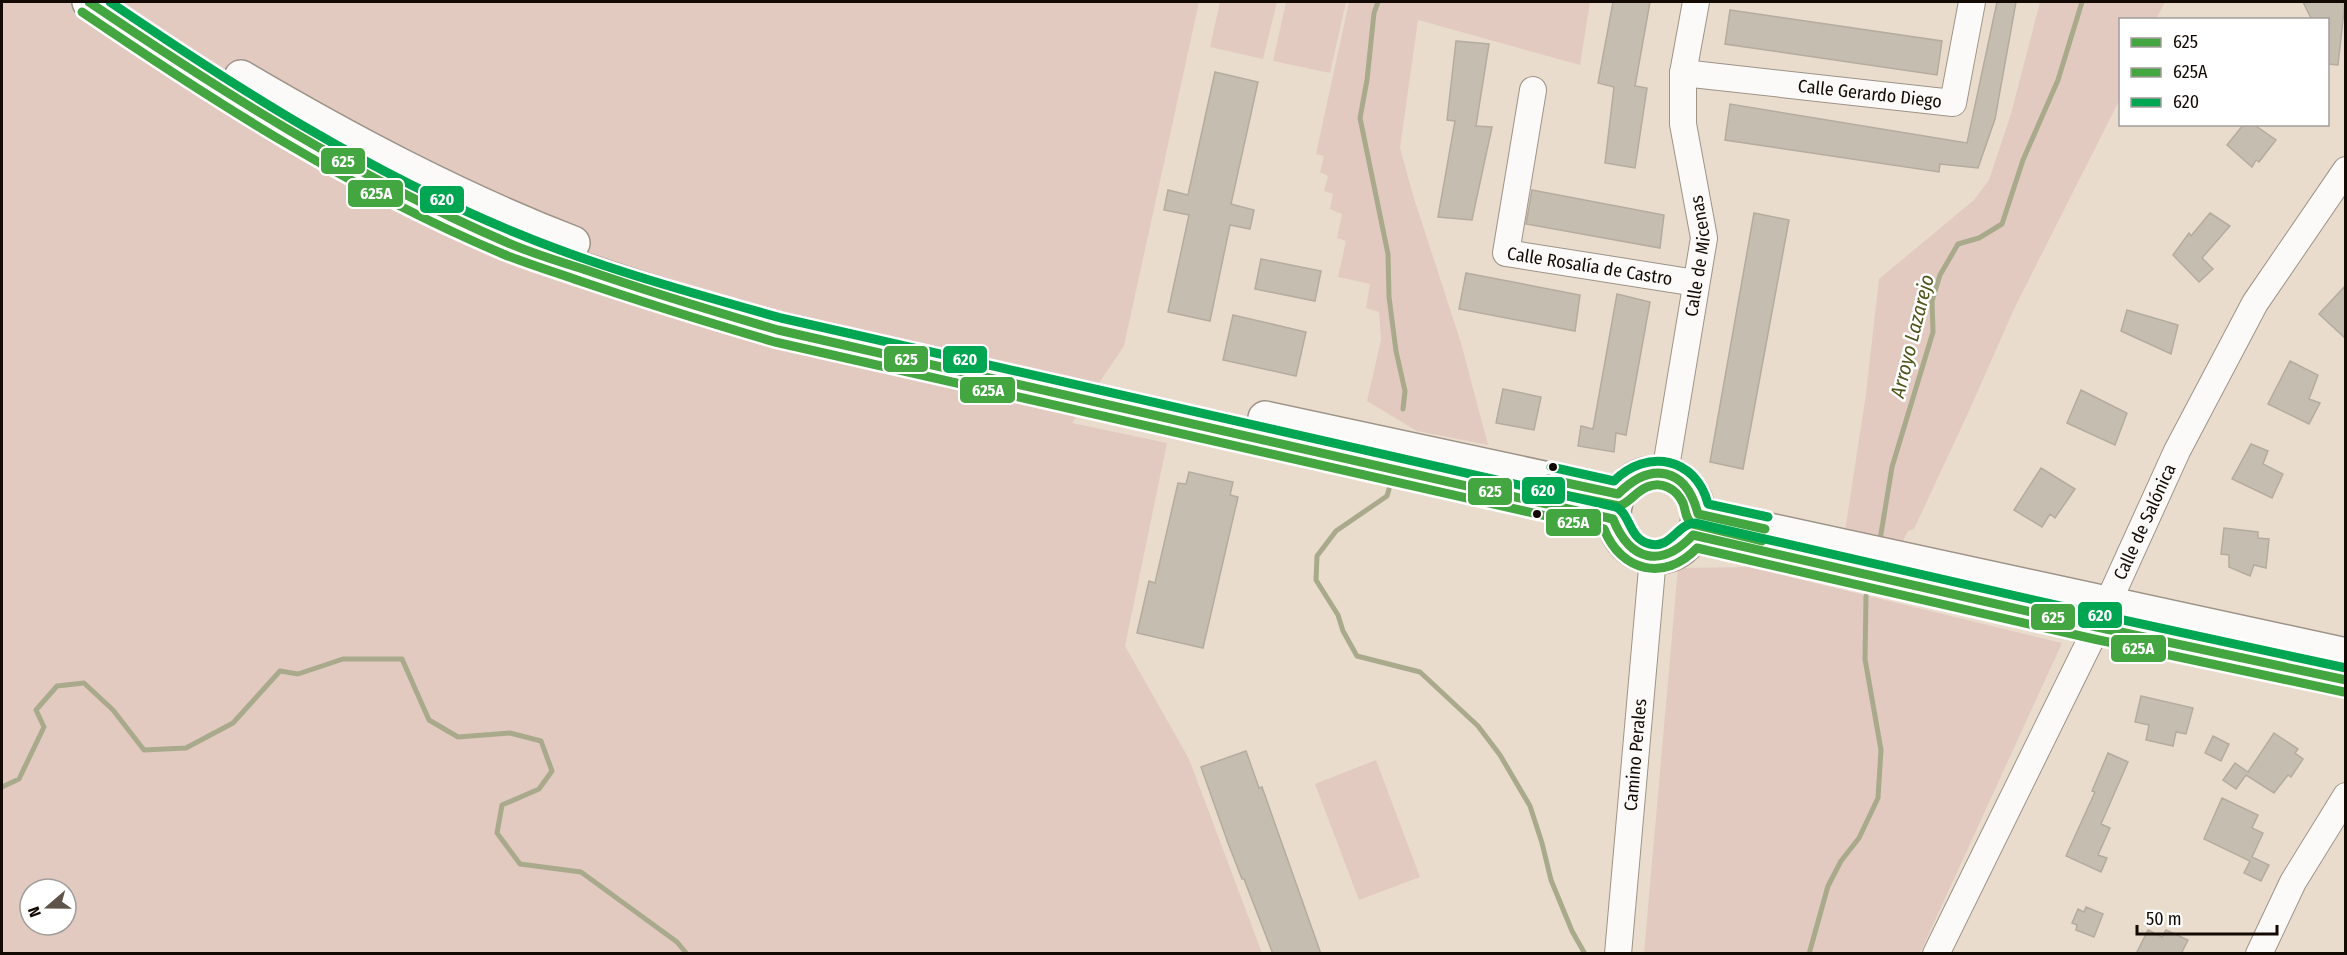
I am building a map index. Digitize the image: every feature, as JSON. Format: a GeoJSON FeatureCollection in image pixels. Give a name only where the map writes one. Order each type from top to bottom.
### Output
{"type":"FeatureCollection","features":[{"type":"Feature","properties":{"kind":"main road"},"geometry":{"type":"LineString","coordinates":[[89,2],[179,64],[311,146],[349,166],[507,243],[642,290],[801,336],[1616,506]]}},
{"type":"Feature","properties":{"kind":"main road"},"geometry":{"type":"LineString","coordinates":[[128,2],[200,52],[320,123],[398,164],[515,220],[623,262],[787,310],[1616,506]]}},
{"type":"Feature","properties":{"kind":"main road"},"geometry":{"type":"LineString","coordinates":[[1651,472],[1665,473],[1685,484],[1692,493],[1697,503],[1696,525],[1686,545],[1676,552],[1653,558],[1639,554],[1626,546],[1617,533],[1616,506],[1627,483],[1651,472]]}},
{"type":"Feature","properties":{"kind":"main road"},"geometry":{"type":"LineString","coordinates":[[1696,525],[2101,615],[2346,680]]}},
{"type":"Feature","properties":{"kind":"main road"},"geometry":{"type":"LineString","coordinates":[[2101,615],[2346,655]]}},
{"type":"Feature","properties":{"kind":"street","name":"Calle de Micenas"},"geometry":{"type":"LineString","coordinates":[[1665,473],[1704,238],[1683,124],[1683,73],[1696,2]]}},
{"type":"Feature","properties":{"kind":"street","name":"Calle Gerardo Diego"},"geometry":{"type":"LineString","coordinates":[[1683,73],[1953,103],[1972,2]]}},
{"type":"Feature","properties":{"kind":"street","name":"Calle Rosalía de Castro"},"geometry":{"type":"LineString","coordinates":[[1533,90],[1506,253],[1696,283]]}},
{"type":"Feature","properties":{"kind":"street","name":"Calle de Salónica"},"geometry":{"type":"LineString","coordinates":[[1936,954],[2101,615],[2177,451],[2255,303],[2346,170]]}},
{"type":"Feature","properties":{"kind":"street","name":"Camino Perales"},"geometry":{"type":"LineString","coordinates":[[1618,954],[1653,558]]}},
{"type":"Feature","properties":{"kind":"street"},"geometry":{"type":"LineString","coordinates":[[2259,954],[2293,882],[2346,796]]}},
{"type":"Feature","properties":{"kind":"shaded area"},"geometry":{"type":"Polygon","coordinates":[[[2,2],[1199,2],[1124,346],[1072,423],[1167,443],[1125,646],[1189,759],[1262,953],[2,954],[2,2]]]}},
{"type":"Feature","properties":{"kind":"shaded area"},"geometry":{"type":"Polygon","coordinates":[[[1220,2],[1277,2],[1263,59],[1210,47],[1220,2]]]}},
{"type":"Feature","properties":{"kind":"shaded area"},"geometry":{"type":"Polygon","coordinates":[[[1286,2],[1346,2],[1330,73],[1273,61],[1286,2]]]}},
{"type":"Feature","properties":{"kind":"shaded area"},"geometry":{"type":"Polygon","coordinates":[[[1349,2],[1590,2],[1580,65],[1418,20],[1400,148],[1461,343],[1488,445],[1417,431],[1367,401],[1381,340],[1379,312],[1366,308],[1370,284],[1338,277],[1346,241],[1337,238],[1342,214],[1330,209],[1333,194],[1324,191],[1328,176],[1320,172],[1324,156],[1316,154],[1349,2]]]}},
{"type":"Feature","properties":{"kind":"shaded area"},"geometry":{"type":"Polygon","coordinates":[[[2040,2],[2165,2],[2157,18],[2119,18],[2119,101],[2014,309],[1914,529],[1908,531],[1902,543],[1845,531],[1866,394],[1879,279],[1974,200],[1989,180],[2011,114],[2040,2]]]}},
{"type":"Feature","properties":{"kind":"shaded area"},"geometry":{"type":"Polygon","coordinates":[[[1749,567],[2062,643],[1920,953],[1644,953],[1678,568],[1749,567]]]}},
{"type":"Feature","properties":{"kind":"shaded area"},"geometry":{"type":"Polygon","coordinates":[[[1376,760],[1420,877],[1359,900],[1315,784],[1376,760]]]}},
{"type":"Feature","properties":{"kind":"building"},"geometry":{"type":"Polygon","coordinates":[[[1613,2],[1650,2],[1635,86],[1647,88],[1635,168],[1605,163],[1614,87],[1598,83],[1613,2]]]}},
{"type":"Feature","properties":{"kind":"building"},"geometry":{"type":"Polygon","coordinates":[[[1997,2],[2016,2],[1995,119],[1978,168],[1940,164],[1939,172],[1725,140],[1730,104],[1967,143],[1997,2]]]}},
{"type":"Feature","properties":{"kind":"building"},"geometry":{"type":"Polygon","coordinates":[[[2303,2],[2345,2],[2338,65],[2329,64],[2329,18],[2311,18],[2303,2]]]}},
{"type":"Feature","properties":{"kind":"building"},"geometry":{"type":"Polygon","coordinates":[[[1730,10],[1942,41],[1937,75],[1725,44],[1730,10]]]}},
{"type":"Feature","properties":{"kind":"building"},"geometry":{"type":"Polygon","coordinates":[[[1456,41],[1489,44],[1476,126],[1492,127],[1472,220],[1438,217],[1455,121],[1447,120],[1456,41]]]}},
{"type":"Feature","properties":{"kind":"building"},"geometry":{"type":"Polygon","coordinates":[[[1215,72],[1258,82],[1231,204],[1254,210],[1250,229],[1230,225],[1210,321],[1168,312],[1189,215],[1164,210],[1168,190],[1188,195],[1215,72]]]}},
{"type":"Feature","properties":{"kind":"building"},"geometry":{"type":"Polygon","coordinates":[[[2242,126],[2256,126],[2276,140],[2259,162],[2256,160],[2252,167],[2227,145],[2242,126]]]}},
{"type":"Feature","properties":{"kind":"building"},"geometry":{"type":"Polygon","coordinates":[[[1532,190],[1664,215],[1660,248],[1526,224],[1532,190]]]}},
{"type":"Feature","properties":{"kind":"building"},"geometry":{"type":"Polygon","coordinates":[[[1754,213],[1789,220],[1743,469],[1710,462],[1754,213]]]}},
{"type":"Feature","properties":{"kind":"building"},"geometry":{"type":"Polygon","coordinates":[[[2210,213],[2230,226],[2202,258],[2213,269],[2199,282],[2173,255],[2189,233],[2191,236],[2210,213]]]}},
{"type":"Feature","properties":{"kind":"building"},"geometry":{"type":"Polygon","coordinates":[[[1261,259],[1321,271],[1315,301],[1255,289],[1261,259]]]}},
{"type":"Feature","properties":{"kind":"building"},"geometry":{"type":"Polygon","coordinates":[[[1466,273],[1580,295],[1575,331],[1459,309],[1466,273]]]}},
{"type":"Feature","properties":{"kind":"building"},"geometry":{"type":"Polygon","coordinates":[[[2346,285],[2346,339],[2319,314],[2346,285]]]}},
{"type":"Feature","properties":{"kind":"building"},"geometry":{"type":"Polygon","coordinates":[[[1617,294],[1650,302],[1626,435],[1616,433],[1614,452],[1578,446],[1581,426],[1593,429],[1617,294]]]}},
{"type":"Feature","properties":{"kind":"building"},"geometry":{"type":"Polygon","coordinates":[[[2127,310],[2178,325],[2171,354],[2121,331],[2127,310]]]}},
{"type":"Feature","properties":{"kind":"building"},"geometry":{"type":"Polygon","coordinates":[[[1233,315],[1306,332],[1296,376],[1223,360],[1233,315]]]}},
{"type":"Feature","properties":{"kind":"building"},"geometry":{"type":"Polygon","coordinates":[[[2290,361],[2318,375],[2309,399],[2320,403],[2309,424],[2268,404],[2290,361]]]}},
{"type":"Feature","properties":{"kind":"building"},"geometry":{"type":"Polygon","coordinates":[[[1503,389],[1541,397],[1534,430],[1496,423],[1503,389]]]}},
{"type":"Feature","properties":{"kind":"building"},"geometry":{"type":"Polygon","coordinates":[[[2081,390],[2127,413],[2115,445],[2067,423],[2081,390]]]}},
{"type":"Feature","properties":{"kind":"building"},"geometry":{"type":"Polygon","coordinates":[[[2251,444],[2268,451],[2263,464],[2283,474],[2272,498],[2232,479],[2251,444]]]}},
{"type":"Feature","properties":{"kind":"building"},"geometry":{"type":"Polygon","coordinates":[[[2041,468],[2075,489],[2055,518],[2050,514],[2042,527],[2014,510],[2041,468]]]}},
{"type":"Feature","properties":{"kind":"building"},"geometry":{"type":"Polygon","coordinates":[[[1189,472],[1233,482],[1230,495],[1238,497],[1203,648],[1137,633],[1149,581],[1155,583],[1178,483],[1186,484],[1189,472]]]}},
{"type":"Feature","properties":{"kind":"building"},"geometry":{"type":"Polygon","coordinates":[[[2224,528],[2258,532],[2258,538],[2269,539],[2266,568],[2254,565],[2250,576],[2229,567],[2229,555],[2221,554],[2224,528]]]}},
{"type":"Feature","properties":{"kind":"building"},"geometry":{"type":"Polygon","coordinates":[[[2141,696],[2193,708],[2186,734],[2176,732],[2173,746],[2146,740],[2149,725],[2135,722],[2141,696]]]}},
{"type":"Feature","properties":{"kind":"building"},"geometry":{"type":"Polygon","coordinates":[[[2274,733],[2298,749],[2295,753],[2303,759],[2291,777],[2288,775],[2274,793],[2246,775],[2236,789],[2223,780],[2235,763],[2248,772],[2274,733]]]}},
{"type":"Feature","properties":{"kind":"building"},"geometry":{"type":"Polygon","coordinates":[[[2213,736],[2229,744],[2221,761],[2205,753],[2213,736]]]}},
{"type":"Feature","properties":{"kind":"building"},"geometry":{"type":"Polygon","coordinates":[[[1246,751],[1259,788],[1262,787],[1321,954],[1273,954],[1228,843],[1201,767],[1246,751]]]}},
{"type":"Feature","properties":{"kind":"building"},"geometry":{"type":"Polygon","coordinates":[[[2108,753],[2128,762],[2101,824],[2110,828],[2098,855],[2107,858],[2101,872],[2066,856],[2095,792],[2092,791],[2108,753]]]}},
{"type":"Feature","properties":{"kind":"building"},"geometry":{"type":"Polygon","coordinates":[[[2222,798],[2258,815],[2252,828],[2263,833],[2252,857],[2269,865],[2261,881],[2244,873],[2250,861],[2204,839],[2222,798]]]}},
{"type":"Feature","properties":{"kind":"building"},"geometry":{"type":"Polygon","coordinates":[[[2086,907],[2103,914],[2094,937],[2076,930],[2077,925],[2072,923],[2078,909],[2084,912],[2086,907]]]}},
{"type":"Feature","properties":{"kind":"building"},"geometry":{"type":"Polygon","coordinates":[[[2148,930],[2162,937],[2166,930],[2188,940],[2181,954],[2136,954],[2148,930]]]}},
{"type":"Feature","properties":{"kind":"waterway"},"geometry":{"type":"LineString","coordinates":[[1378,2],[1374,13],[1367,80],[1360,118],[1388,254],[1389,297],[1396,351],[1405,391],[1403,409]]}},
{"type":"Feature","properties":{"kind":"waterway","name":"Arroyo Lazarejo"},"geometry":{"type":"LineString","coordinates":[[1880,540],[1892,467],[1933,332],[1932,301],[1940,275],[1958,244],[1979,238],[2002,224],[2023,160],[2058,80],[2082,2]]}},
{"type":"Feature","properties":{"kind":"waterway"},"geometry":{"type":"LineString","coordinates":[[1389,489],[1387,496],[1336,531],[1317,556],[1316,580],[1338,615],[1343,631],[1357,656],[1420,672],[1478,726],[1500,755],[1530,806],[1551,880],[1572,931],[1585,954]]}},
{"type":"Feature","properties":{"kind":"waterway","name":"Arroyo Lazarejo"},"geometry":{"type":"LineString","coordinates":[[1809,954],[1828,886],[1841,861],[1859,838],[1878,798],[1881,750],[1865,659],[1866,596]]}},
{"type":"Feature","properties":{"kind":"waterway"},"geometry":{"type":"LineString","coordinates":[[2,787],[19,779],[44,727],[36,710],[57,686],[84,683],[113,710],[144,750],[186,748],[233,723],[280,671],[298,674],[343,659],[402,659],[429,720],[458,737],[510,733],[541,741],[552,771],[539,789],[502,805],[497,833],[520,864],[581,872],[677,942],[687,954]]}},
{"type":"Feature","properties":{"kind":"transit line","name":"625"},"geometry":{"type":"LineString","coordinates":[[89,2],[240,101],[292,132],[344,162],[451,217],[534,253],[729,316],[778,330],[1613,519],[1628,544],[1647,556],[1669,553],[1693,535],[2097,627],[2346,680]]}},
{"type":"Feature","properties":{"kind":"transit line","name":"620"},"geometry":{"type":"LineString","coordinates":[[110,2],[306,128],[408,183],[461,209],[547,245],[680,289],[781,318],[1616,507],[1625,515],[1638,537],[1650,544],[1663,543],[1683,527],[1695,523],[2346,668]]}},
{"type":"Feature","properties":{"kind":"transit line","name":"625A"},"geometry":{"type":"LineString","coordinates":[[82,12],[286,144],[447,229],[531,265],[726,328],[775,342],[1604,529],[1621,555],[1632,563],[1645,567],[1658,568],[1671,565],[1685,559],[1697,548],[2094,639],[2344,692]]}},
{"type":"Feature","properties":{"kind":"transit line","name":"620"},"geometry":{"type":"LineString","coordinates":[[1551,467],[1614,481],[1641,464],[1655,461],[1669,463],[1682,467],[1693,476],[1702,488],[1708,504],[1768,517]]}},
{"type":"Feature","properties":{"kind":"transit line","name":"625"},"geometry":{"type":"LineString","coordinates":[[1548,479],[1618,494],[1630,483],[1643,477],[1655,473],[1666,474],[1676,478],[1685,486],[1698,514],[1765,529]]}},
{"type":"Feature","properties":{"kind":"transit line","name":"625A"},"geometry":{"type":"LineString","coordinates":[[1545,491],[1619,506],[1647,487],[1663,485],[1680,498],[1692,524],[1762,541]]}}]}
